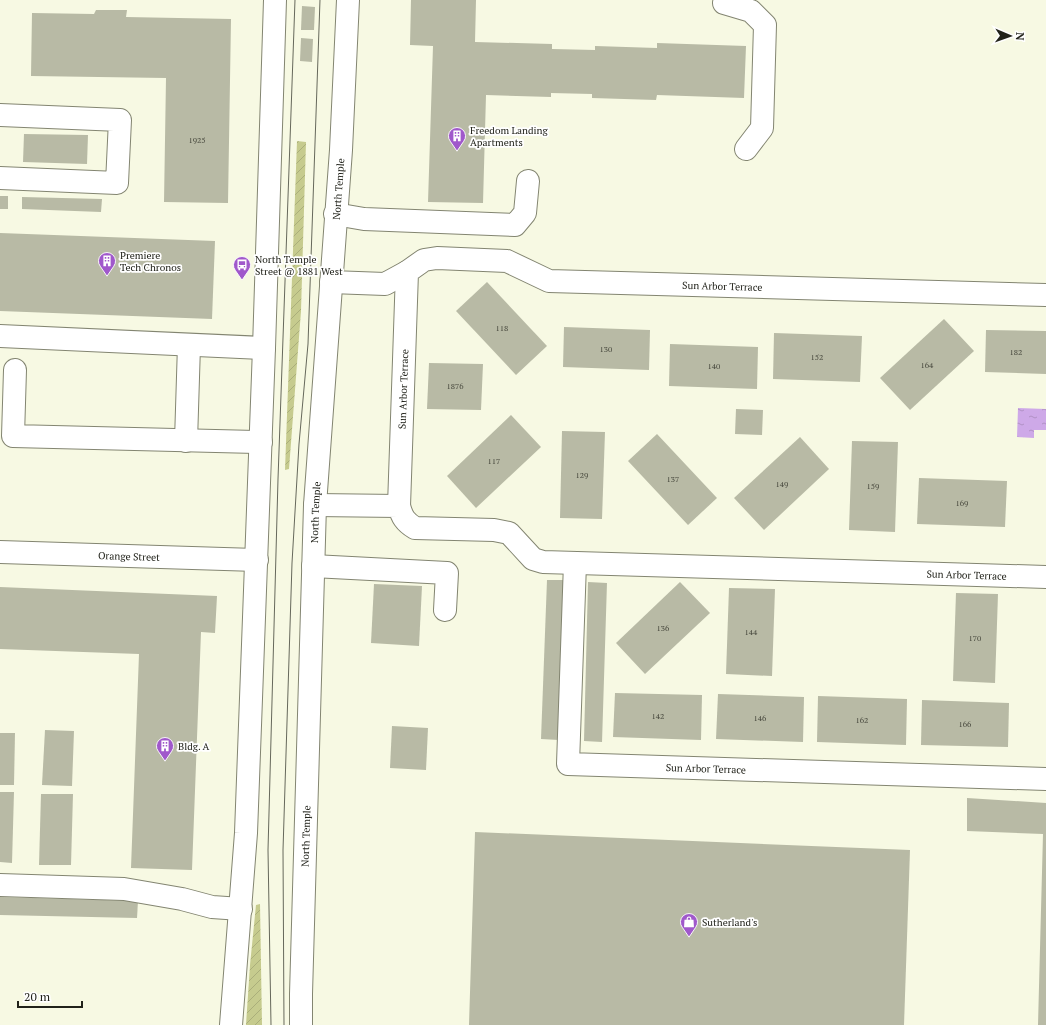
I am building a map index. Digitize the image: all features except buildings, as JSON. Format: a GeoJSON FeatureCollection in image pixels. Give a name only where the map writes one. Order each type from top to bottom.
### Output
{"type":"FeatureCollection","features":[{"type":"Feature","properties":{"kind":"street"},"geometry":{"type":"LineString","coordinates":[[232,1025],[246,833],[257,560],[275,0]]}},
{"type":"Feature","properties":{"kind":"street","name":"North Temple"},"geometry":{"type":"LineString","coordinates":[[301,1025],[312,566],[341,137],[348,0]]}},
{"type":"Feature","properties":{"kind":"street"},"geometry":{"type":"LineString","coordinates":[[724,3],[751,11],[765,25],[762,128],[746,149]]}},
{"type":"Feature","properties":{"kind":"street"},"geometry":{"type":"LineString","coordinates":[[0,115],[120,120],[117,183],[0,178]]}},
{"type":"Feature","properties":{"kind":"street"},"geometry":{"type":"LineString","coordinates":[[335,214],[364,219],[515,225],[525,213],[528,181]]}},
{"type":"Feature","properties":{"kind":"street","name":"Sun Arbor Terrace"},"geometry":{"type":"LineString","coordinates":[[331,282],[385,284],[407,272],[424,260],[437,258],[507,261],[549,281],[1046,295]]}},
{"type":"Feature","properties":{"kind":"street","name":"Sun Arbor Terrace"},"geometry":{"type":"LineString","coordinates":[[407,272],[399,506],[402,517],[407,524],[415,528],[494,530],[509,533],[533,559],[543,562],[1046,577]]}},
{"type":"Feature","properties":{"kind":"street"},"geometry":{"type":"LineString","coordinates":[[0,336],[264,348]]}},
{"type":"Feature","properties":{"kind":"street"},"geometry":{"type":"LineString","coordinates":[[186,441],[189,345]]}},
{"type":"Feature","properties":{"kind":"street"},"geometry":{"type":"LineString","coordinates":[[15,370],[13,436],[261,442]]}},
{"type":"Feature","properties":{"kind":"street"},"geometry":{"type":"LineString","coordinates":[[315,505],[399,506]]}},
{"type":"Feature","properties":{"kind":"street","name":"Orange Street"},"geometry":{"type":"LineString","coordinates":[[0,552],[257,560]]}},
{"type":"Feature","properties":{"kind":"street","name":"Sun Arbor Terrace"},"geometry":{"type":"LineString","coordinates":[[576,563],[568,764],[1046,780]]}},
{"type":"Feature","properties":{"kind":"street"},"geometry":{"type":"LineString","coordinates":[[312,566],[447,573],[446,610]]}},
{"type":"Feature","properties":{"kind":"street"},"geometry":{"type":"LineString","coordinates":[[0,885],[124,889],[182,899],[212,907],[241,909]]}},
{"type":"Feature","properties":{"kind":"green space"},"geometry":{"type":"Polygon","coordinates":[[[297,141],[306,142],[301,311],[289,469],[285,470],[297,141]]]}},
{"type":"Feature","properties":{"kind":"green space"},"geometry":{"type":"Polygon","coordinates":[[[260,904],[262,1025],[246,1025],[256,905],[260,904]]]}},
{"type":"Feature","properties":{"kind":"water"},"geometry":{"type":"Polygon","coordinates":[[[1018,408],[1046,409],[1046,430],[1034,430],[1034,438],[1017,437],[1018,408]]]}},
{"type":"Feature","properties":{"kind":"tram line"},"geometry":{"type":"LineString","coordinates":[[271,1025],[268,850],[278,479],[295,0]]}},
{"type":"Feature","properties":{"kind":"tram line"},"geometry":{"type":"LineString","coordinates":[[284,1025],[283,850],[292,563],[299,444],[308,344],[320,0]]}},
{"type":"Feature","properties":{"kind":"place","name":"Freedom Landing Apartments"},"geometry":{"type":"Point","coordinates":[457,151]}},
{"type":"Feature","properties":{"kind":"place","name":"Premiere Tech Chronos"},"geometry":{"type":"Point","coordinates":[107,276]}},
{"type":"Feature","properties":{"kind":"place","name":"North Temple Street @ 1881 West"},"geometry":{"type":"Point","coordinates":[242,280]}},
{"type":"Feature","properties":{"kind":"place","name":"Bldg. A"},"geometry":{"type":"Point","coordinates":[165,761]}},
{"type":"Feature","properties":{"kind":"place","name":"Sutherland's"},"geometry":{"type":"Point","coordinates":[689,937]}}]}
